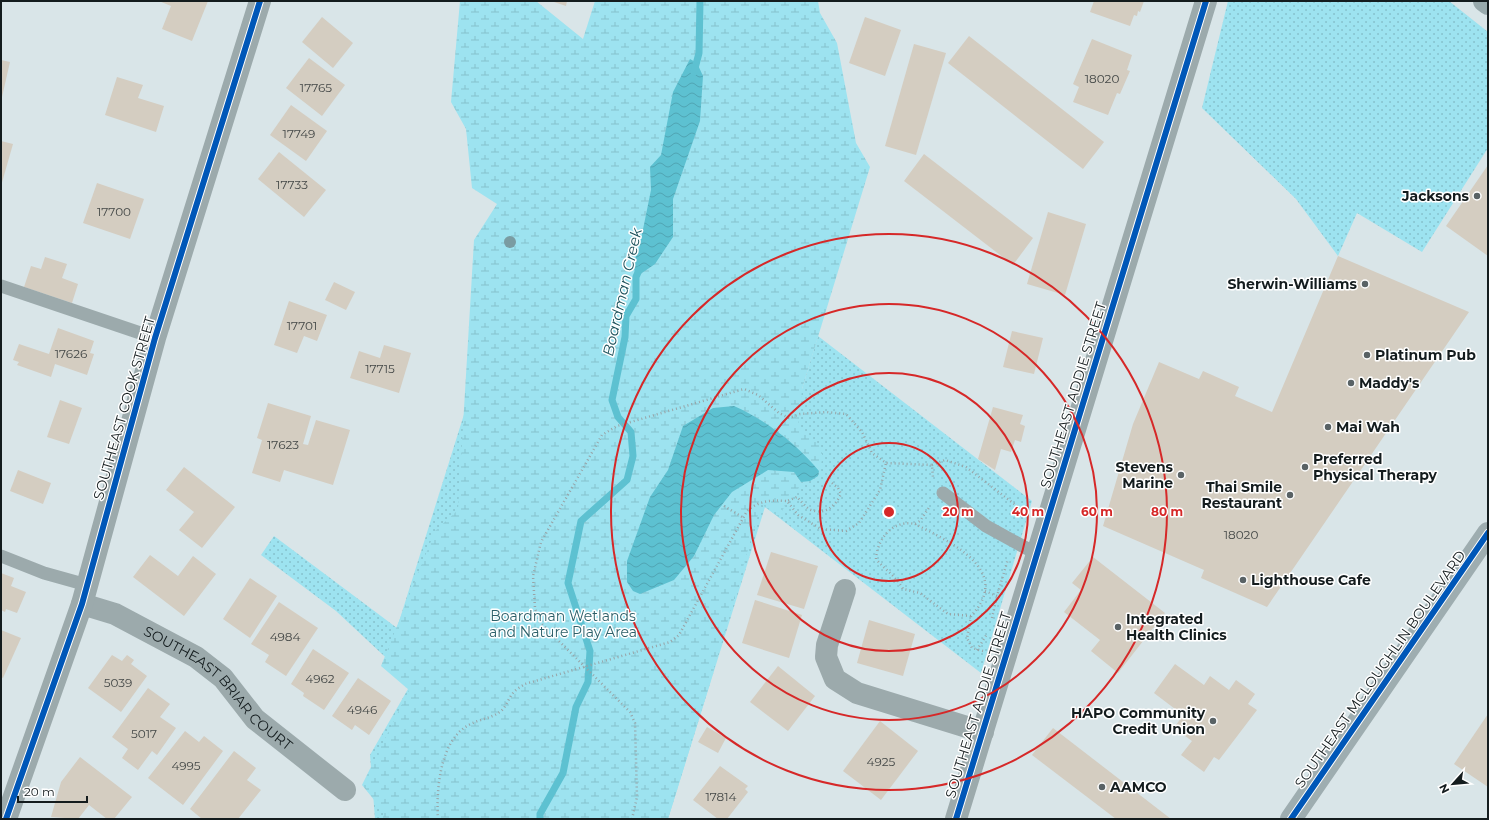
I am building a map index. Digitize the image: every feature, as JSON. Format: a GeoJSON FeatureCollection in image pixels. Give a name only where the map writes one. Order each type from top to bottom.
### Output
{"type":"FeatureCollection","features":[{"type":"Feature","properties":{"kind":"main road"},"geometry":{"type":"LineString","coordinates":[[1484,1],[1488,4]]}},
{"type":"Feature","properties":{"kind":"main road","name":"SOUTHEAST MCLOUGHLIN BOULEVARD"},"geometry":{"type":"LineString","coordinates":[[1291,819],[1488,533]]}},
{"type":"Feature","properties":{"kind":"street","name":"SOUTHEAST COOK STREET"},"geometry":{"type":"LineString","coordinates":[[6,819],[84,595],[155,338],[260,1]]}},
{"type":"Feature","properties":{"kind":"street","name":"SOUTHEAST ADDIE STREET"},"geometry":{"type":"LineString","coordinates":[[956,819],[1206,1]]}},
{"type":"Feature","properties":{"kind":"street"},"geometry":{"type":"LineString","coordinates":[[844,590],[827,645],[826,657],[829,668],[835,679],[856,693],[983,732]]}},
{"type":"Feature","properties":{"kind":"street","name":"SOUTHEAST BRIAR COURT"},"geometry":{"type":"LineString","coordinates":[[84,595],[115,614],[196,657],[223,678],[255,719],[345,790]]}},
{"type":"Feature","properties":{"kind":"lane"},"geometry":{"type":"LineString","coordinates":[[1,286],[155,338]]}},
{"type":"Feature","properties":{"kind":"lane"},"geometry":{"type":"LineString","coordinates":[[943,493],[986,526],[1037,554]]}},
{"type":"Feature","properties":{"kind":"lane"},"geometry":{"type":"LineString","coordinates":[[1,556],[44,573],[84,595]]}},
{"type":"Feature","properties":{"kind":"path"},"geometry":{"type":"LineString","coordinates":[[632,819],[636,797],[635,723],[630,712],[539,621],[535,608],[533,576],[541,542],[602,435],[617,426],[744,389],[758,394],[779,413],[789,418],[800,414],[826,412],[846,414],[862,432],[872,453],[886,463],[932,465],[945,460],[966,467],[1045,528]]}},
{"type":"Feature","properties":{"kind":"path"},"geometry":{"type":"LineString","coordinates":[[787,500],[798,515],[821,529],[846,531],[859,522],[880,490],[886,463]]}},
{"type":"Feature","properties":{"kind":"path"},"geometry":{"type":"LineString","coordinates":[[915,524],[920,521],[924,513],[943,493],[934,481],[932,465]]}},
{"type":"Feature","properties":{"kind":"path"},"geometry":{"type":"LineString","coordinates":[[438,819],[442,762],[448,748],[463,729],[474,722],[490,718],[502,711],[515,691],[525,684],[670,642],[679,635],[747,511],[755,505],[768,500],[787,500],[797,497],[811,510],[826,511],[836,505],[841,494],[838,488],[832,483]]}},
{"type":"Feature","properties":{"kind":"path"},"geometry":{"type":"LineString","coordinates":[[724,506],[744,518]]}},
{"type":"Feature","properties":{"kind":"path"},"geometry":{"type":"LineString","coordinates":[[971,616],[948,614],[920,594],[903,589],[898,578],[884,568],[876,559],[878,544],[888,531],[907,522],[915,524],[942,538],[967,554],[979,566],[985,575],[984,594],[977,610],[971,616],[967,638],[972,648],[977,651],[1007,654]]}},
{"type":"Feature","properties":{"kind":"path"},"geometry":{"type":"LineString","coordinates":[[991,624],[997,596]]}},
{"type":"Feature","properties":{"kind":"path"},"geometry":{"type":"LineString","coordinates":[[977,651],[988,630]]}},
{"type":"Feature","properties":{"kind":"green space"},"geometry":{"type":"Polygon","coordinates":[[[460,1],[536,1],[583,39],[595,1],[818,1],[820,13],[837,43],[856,143],[870,167],[802,389],[798,428],[819,445],[822,455],[819,471],[807,456],[782,437],[683,426],[668,470],[650,497],[694,557],[714,515],[732,492],[768,470],[794,472],[801,482],[797,492],[788,496],[780,518],[761,504],[710,683],[668,819],[383,819],[383,811],[362,785],[409,690],[381,666],[435,531],[458,510],[474,240],[497,204],[472,188],[466,129],[451,102],[460,1]]]}},
{"type":"Feature","properties":{"kind":"green space"},"geometry":{"type":"Polygon","coordinates":[[[1228,1],[1449,1],[1488,32],[1488,148],[1422,252],[1357,213],[1338,256],[1296,199],[1202,108],[1228,1]]]}},
{"type":"Feature","properties":{"kind":"green space","name":"Boardman Wetlands and Nature Play Area"},"geometry":{"type":"Polygon","coordinates":[[[536,185],[802,389],[818,336],[1032,501],[981,673],[765,507],[668,819],[375,819],[370,755],[412,682],[336,611],[261,555],[274,536],[397,628],[536,185]]]}},
{"type":"Feature","properties":{"kind":"water"},"geometry":{"type":"Polygon","coordinates":[[[690,59],[697,63],[703,76],[700,121],[673,199],[673,237],[655,264],[636,277],[633,264],[639,249],[651,190],[650,167],[661,155],[673,92],[690,59]]]}},
{"type":"Feature","properties":{"kind":"water"},"geometry":{"type":"Polygon","coordinates":[[[734,406],[758,418],[791,442],[819,471],[818,476],[810,481],[801,482],[794,472],[768,470],[732,492],[714,515],[694,556],[674,580],[640,594],[633,591],[627,582],[627,561],[650,497],[668,470],[683,426],[713,408],[734,406]]]}},
{"type":"Feature","properties":{"kind":"building"},"geometry":{"type":"Polygon","coordinates":[[[159,1],[208,1],[192,41],[162,29],[171,6],[159,1]]]}},
{"type":"Feature","properties":{"kind":"building"},"geometry":{"type":"Polygon","coordinates":[[[551,1],[567,1],[566,6],[551,1]]]}},
{"type":"Feature","properties":{"kind":"building"},"geometry":{"type":"Polygon","coordinates":[[[1094,1],[1144,1],[1140,12],[1138,11],[1137,16],[1134,15],[1130,26],[1090,12],[1094,1]]]}},
{"type":"Feature","properties":{"kind":"building"},"geometry":{"type":"Polygon","coordinates":[[[322,17],[353,43],[333,68],[302,42],[322,17]]]}},
{"type":"Feature","properties":{"kind":"building"},"geometry":{"type":"Polygon","coordinates":[[[865,17],[901,30],[885,76],[849,63],[865,17]]]}},
{"type":"Feature","properties":{"kind":"building"},"geometry":{"type":"Polygon","coordinates":[[[969,36],[1104,142],[1083,169],[948,63],[969,36]]]}},
{"type":"Feature","properties":{"kind":"building"},"geometry":{"type":"Polygon","coordinates":[[[1092,39],[1132,55],[1127,70],[1130,71],[1120,94],[1117,93],[1108,115],[1073,102],[1079,87],[1073,84],[1092,39]]]}},
{"type":"Feature","properties":{"kind":"building"},"geometry":{"type":"Polygon","coordinates":[[[914,44],[946,53],[916,155],[885,146],[914,44]]]}},
{"type":"Feature","properties":{"kind":"building"},"geometry":{"type":"Polygon","coordinates":[[[309,58],[345,85],[322,116],[286,88],[309,58]]]}},
{"type":"Feature","properties":{"kind":"building"},"geometry":{"type":"Polygon","coordinates":[[[1,60],[10,62],[2,97],[1,97],[1,60]]]}},
{"type":"Feature","properties":{"kind":"building"},"geometry":{"type":"Polygon","coordinates":[[[117,77],[143,85],[138,98],[164,106],[156,132],[105,115],[117,77]]]}},
{"type":"Feature","properties":{"kind":"building"},"geometry":{"type":"Polygon","coordinates":[[[291,105],[327,131],[306,161],[270,135],[291,105]]]}},
{"type":"Feature","properties":{"kind":"building"},"geometry":{"type":"Polygon","coordinates":[[[1,141],[13,144],[1,186],[1,141]]]}},
{"type":"Feature","properties":{"kind":"building"},"geometry":{"type":"Polygon","coordinates":[[[279,152],[326,190],[304,217],[258,179],[279,152]]]}},
{"type":"Feature","properties":{"kind":"building"},"geometry":{"type":"Polygon","coordinates":[[[924,154],[1033,238],[1013,265],[904,181],[924,154]]]}},
{"type":"Feature","properties":{"kind":"building","name":"Jacksons"},"geometry":{"type":"Polygon","coordinates":[[[1488,165],[1488,256],[1446,226],[1488,165]]]}},
{"type":"Feature","properties":{"kind":"building"},"geometry":{"type":"Polygon","coordinates":[[[97,183],[144,199],[130,239],[83,223],[97,183]]]}},
{"type":"Feature","properties":{"kind":"building"},"geometry":{"type":"Polygon","coordinates":[[[1048,212],[1086,224],[1065,295],[1027,284],[1048,212]]]}},
{"type":"Feature","properties":{"kind":"building"},"geometry":{"type":"Polygon","coordinates":[[[1338,256],[1469,312],[1267,607],[1201,578],[1204,570],[1103,526],[1133,424],[1159,362],[1199,379],[1203,371],[1239,387],[1235,396],[1272,412],[1338,256]]]}},
{"type":"Feature","properties":{"kind":"building"},"geometry":{"type":"Polygon","coordinates":[[[45,257],[67,264],[62,278],[78,284],[72,303],[24,287],[31,266],[41,269],[45,257]]]}},
{"type":"Feature","properties":{"kind":"building"},"geometry":{"type":"Polygon","coordinates":[[[334,282],[355,292],[346,310],[325,300],[334,282]]]}},
{"type":"Feature","properties":{"kind":"building"},"geometry":{"type":"Polygon","coordinates":[[[289,301],[327,315],[317,341],[304,336],[297,353],[274,345],[289,301]]]}},
{"type":"Feature","properties":{"kind":"building"},"geometry":{"type":"Polygon","coordinates":[[[58,328],[94,341],[90,353],[94,354],[87,375],[55,364],[51,377],[17,365],[19,362],[13,360],[19,344],[49,354],[58,328]]]}},
{"type":"Feature","properties":{"kind":"building"},"geometry":{"type":"Polygon","coordinates":[[[1012,331],[1043,338],[1034,374],[1003,367],[1012,331]]]}},
{"type":"Feature","properties":{"kind":"building"},"geometry":{"type":"Polygon","coordinates":[[[384,345],[411,353],[399,393],[350,378],[359,351],[380,358],[384,345]]]}},
{"type":"Feature","properties":{"kind":"building"},"geometry":{"type":"Polygon","coordinates":[[[60,400],[82,408],[69,444],[47,437],[60,400]]]}},
{"type":"Feature","properties":{"kind":"building"},"geometry":{"type":"Polygon","coordinates":[[[268,403],[311,416],[303,444],[308,445],[316,420],[350,430],[333,485],[284,470],[280,482],[252,473],[262,440],[257,438],[268,403]]]}},
{"type":"Feature","properties":{"kind":"building"},"geometry":{"type":"Polygon","coordinates":[[[993,407],[1023,415],[1020,424],[1025,426],[1021,442],[1015,440],[1011,452],[1001,449],[995,470],[978,459],[993,407]]]}},
{"type":"Feature","properties":{"kind":"building"},"geometry":{"type":"Polygon","coordinates":[[[184,467],[235,507],[202,548],[179,530],[194,512],[166,490],[184,467]]]}},
{"type":"Feature","properties":{"kind":"building"},"geometry":{"type":"Polygon","coordinates":[[[18,470],[51,483],[43,504],[10,491],[18,470]]]}},
{"type":"Feature","properties":{"kind":"building"},"geometry":{"type":"Polygon","coordinates":[[[771,552],[818,566],[804,609],[757,595],[771,552]]]}},
{"type":"Feature","properties":{"kind":"building"},"geometry":{"type":"Polygon","coordinates":[[[150,555],[178,576],[193,556],[216,574],[184,616],[133,577],[150,555]]]}},
{"type":"Feature","properties":{"kind":"building","name":"Integrated Health Clinics"},"geometry":{"type":"Polygon","coordinates":[[[1093,557],[1165,613],[1118,673],[1091,651],[1100,640],[1064,612],[1081,590],[1072,583],[1093,557]]]}},
{"type":"Feature","properties":{"kind":"building"},"geometry":{"type":"Polygon","coordinates":[[[1,573],[14,578],[11,586],[26,592],[17,613],[6,609],[5,612],[1,610],[1,573]]]}},
{"type":"Feature","properties":{"kind":"building"},"geometry":{"type":"Polygon","coordinates":[[[250,578],[277,596],[250,638],[223,619],[250,578]]]}},
{"type":"Feature","properties":{"kind":"building"},"geometry":{"type":"Polygon","coordinates":[[[755,600],[802,615],[789,658],[742,643],[755,600]]]}},
{"type":"Feature","properties":{"kind":"building"},"geometry":{"type":"Polygon","coordinates":[[[279,602],[318,628],[286,676],[265,662],[269,655],[251,644],[279,602]]]}},
{"type":"Feature","properties":{"kind":"building"},"geometry":{"type":"Polygon","coordinates":[[[869,620],[915,634],[903,676],[857,663],[869,620]]]}},
{"type":"Feature","properties":{"kind":"building"},"geometry":{"type":"Polygon","coordinates":[[[1,630],[21,638],[3,678],[1,677],[1,630]]]}},
{"type":"Feature","properties":{"kind":"building"},"geometry":{"type":"Polygon","coordinates":[[[313,649],[349,673],[324,710],[303,696],[304,693],[291,684],[313,649]]]}},
{"type":"Feature","properties":{"kind":"building"},"geometry":{"type":"Polygon","coordinates":[[[112,655],[122,661],[127,655],[134,660],[131,664],[147,676],[121,712],[88,688],[112,655]]]}},
{"type":"Feature","properties":{"kind":"building","name":"HAPO Community Credit Union"},"geometry":{"type":"Polygon","coordinates":[[[1175,664],[1204,685],[1210,676],[1229,690],[1236,680],[1255,694],[1248,704],[1257,710],[1219,760],[1214,757],[1204,772],[1181,755],[1192,741],[1174,728],[1183,715],[1154,693],[1175,664]]]}},
{"type":"Feature","properties":{"kind":"building"},"geometry":{"type":"Polygon","coordinates":[[[778,666],[815,696],[788,731],[750,702],[778,666]]]}},
{"type":"Feature","properties":{"kind":"building"},"geometry":{"type":"Polygon","coordinates":[[[358,678],[391,701],[369,735],[355,725],[352,730],[332,716],[358,678]]]}},
{"type":"Feature","properties":{"kind":"building"},"geometry":{"type":"Polygon","coordinates":[[[148,688],[170,704],[160,717],[176,728],[157,755],[152,751],[138,770],[122,758],[128,749],[112,737],[148,688]]]}},
{"type":"Feature","properties":{"kind":"building"},"geometry":{"type":"Polygon","coordinates":[[[1488,714],[1488,787],[1454,764],[1488,714]]]}},
{"type":"Feature","properties":{"kind":"building"},"geometry":{"type":"Polygon","coordinates":[[[880,721],[918,751],[881,800],[843,771],[880,721]]]}},
{"type":"Feature","properties":{"kind":"building"},"geometry":{"type":"Polygon","coordinates":[[[707,727],[726,738],[718,753],[698,742],[707,727]]]}},
{"type":"Feature","properties":{"kind":"building","name":"AAMCO"},"geometry":{"type":"Polygon","coordinates":[[[1053,728],[1171,819],[1116,819],[1032,755],[1053,728]]]}},
{"type":"Feature","properties":{"kind":"building"},"geometry":{"type":"Polygon","coordinates":[[[185,731],[199,742],[204,736],[223,751],[183,805],[148,778],[185,731]]]}},
{"type":"Feature","properties":{"kind":"building"},"geometry":{"type":"Polygon","coordinates":[[[234,751],[256,768],[247,780],[261,790],[238,819],[202,819],[190,809],[234,751]]]}},
{"type":"Feature","properties":{"kind":"building"},"geometry":{"type":"Polygon","coordinates":[[[80,757],[132,797],[114,819],[107,819],[89,805],[78,819],[51,817],[61,782],[80,757]]]}},
{"type":"Feature","properties":{"kind":"building"},"geometry":{"type":"Polygon","coordinates":[[[720,766],[748,786],[745,789],[748,792],[727,819],[718,819],[693,800],[720,766]]]}},
{"type":"Feature","properties":{"kind":"waterway","name":"Boardman Creek"},"geometry":{"type":"LineString","coordinates":[[694,72],[699,53],[700,1]]}},
{"type":"Feature","properties":{"kind":"waterway","name":"Boardman Creek"},"geometry":{"type":"LineString","coordinates":[[540,819],[540,814],[563,773],[576,707],[588,682],[590,651],[568,583],[581,521],[627,480],[633,456],[631,432],[618,417],[612,400],[625,337],[626,316],[636,299],[636,277],[639,270]]}},
{"type":"Feature","properties":{"kind":"cycle path"},"geometry":{"type":"LineString","coordinates":[[6,819],[82,604],[155,338],[260,1]]}},
{"type":"Feature","properties":{"kind":"cycle path"},"geometry":{"type":"LineString","coordinates":[[956,819],[1206,1]]}},
{"type":"Feature","properties":{"kind":"cycle path"},"geometry":{"type":"LineString","coordinates":[[1291,819],[1488,533]]}},
{"type":"Feature","properties":{"kind":"place","name":"Jacksons"},"geometry":{"type":"Point","coordinates":[1477,196]}},
{"type":"Feature","properties":{"kind":"place","name":"Sherwin-Williams"},"geometry":{"type":"Point","coordinates":[1365,284]}},
{"type":"Feature","properties":{"kind":"place","name":"Platinum Pub"},"geometry":{"type":"Point","coordinates":[1367,355]}},
{"type":"Feature","properties":{"kind":"place","name":"Maddy's"},"geometry":{"type":"Point","coordinates":[1351,383]}},
{"type":"Feature","properties":{"kind":"place","name":"Mai Wah"},"geometry":{"type":"Point","coordinates":[1328,427]}},
{"type":"Feature","properties":{"kind":"place","name":"Preferred Physical Therapy"},"geometry":{"type":"Point","coordinates":[1305,467]}},
{"type":"Feature","properties":{"kind":"place","name":"Stevens Marine"},"geometry":{"type":"Point","coordinates":[1181,475]}},
{"type":"Feature","properties":{"kind":"place","name":"Thai Smile Restaurant"},"geometry":{"type":"Point","coordinates":[1290,495]}},
{"type":"Feature","properties":{"kind":"place","name":"Lighthouse Cafe"},"geometry":{"type":"Point","coordinates":[1243,580]}},
{"type":"Feature","properties":{"kind":"place","name":"Integrated Health Clinics"},"geometry":{"type":"Point","coordinates":[1118,627]}},
{"type":"Feature","properties":{"kind":"place","name":"HAPO Community Credit Union"},"geometry":{"type":"Point","coordinates":[1213,721]}},
{"type":"Feature","properties":{"kind":"place","name":"AAMCO"},"geometry":{"type":"Point","coordinates":[1102,787]}}]}
